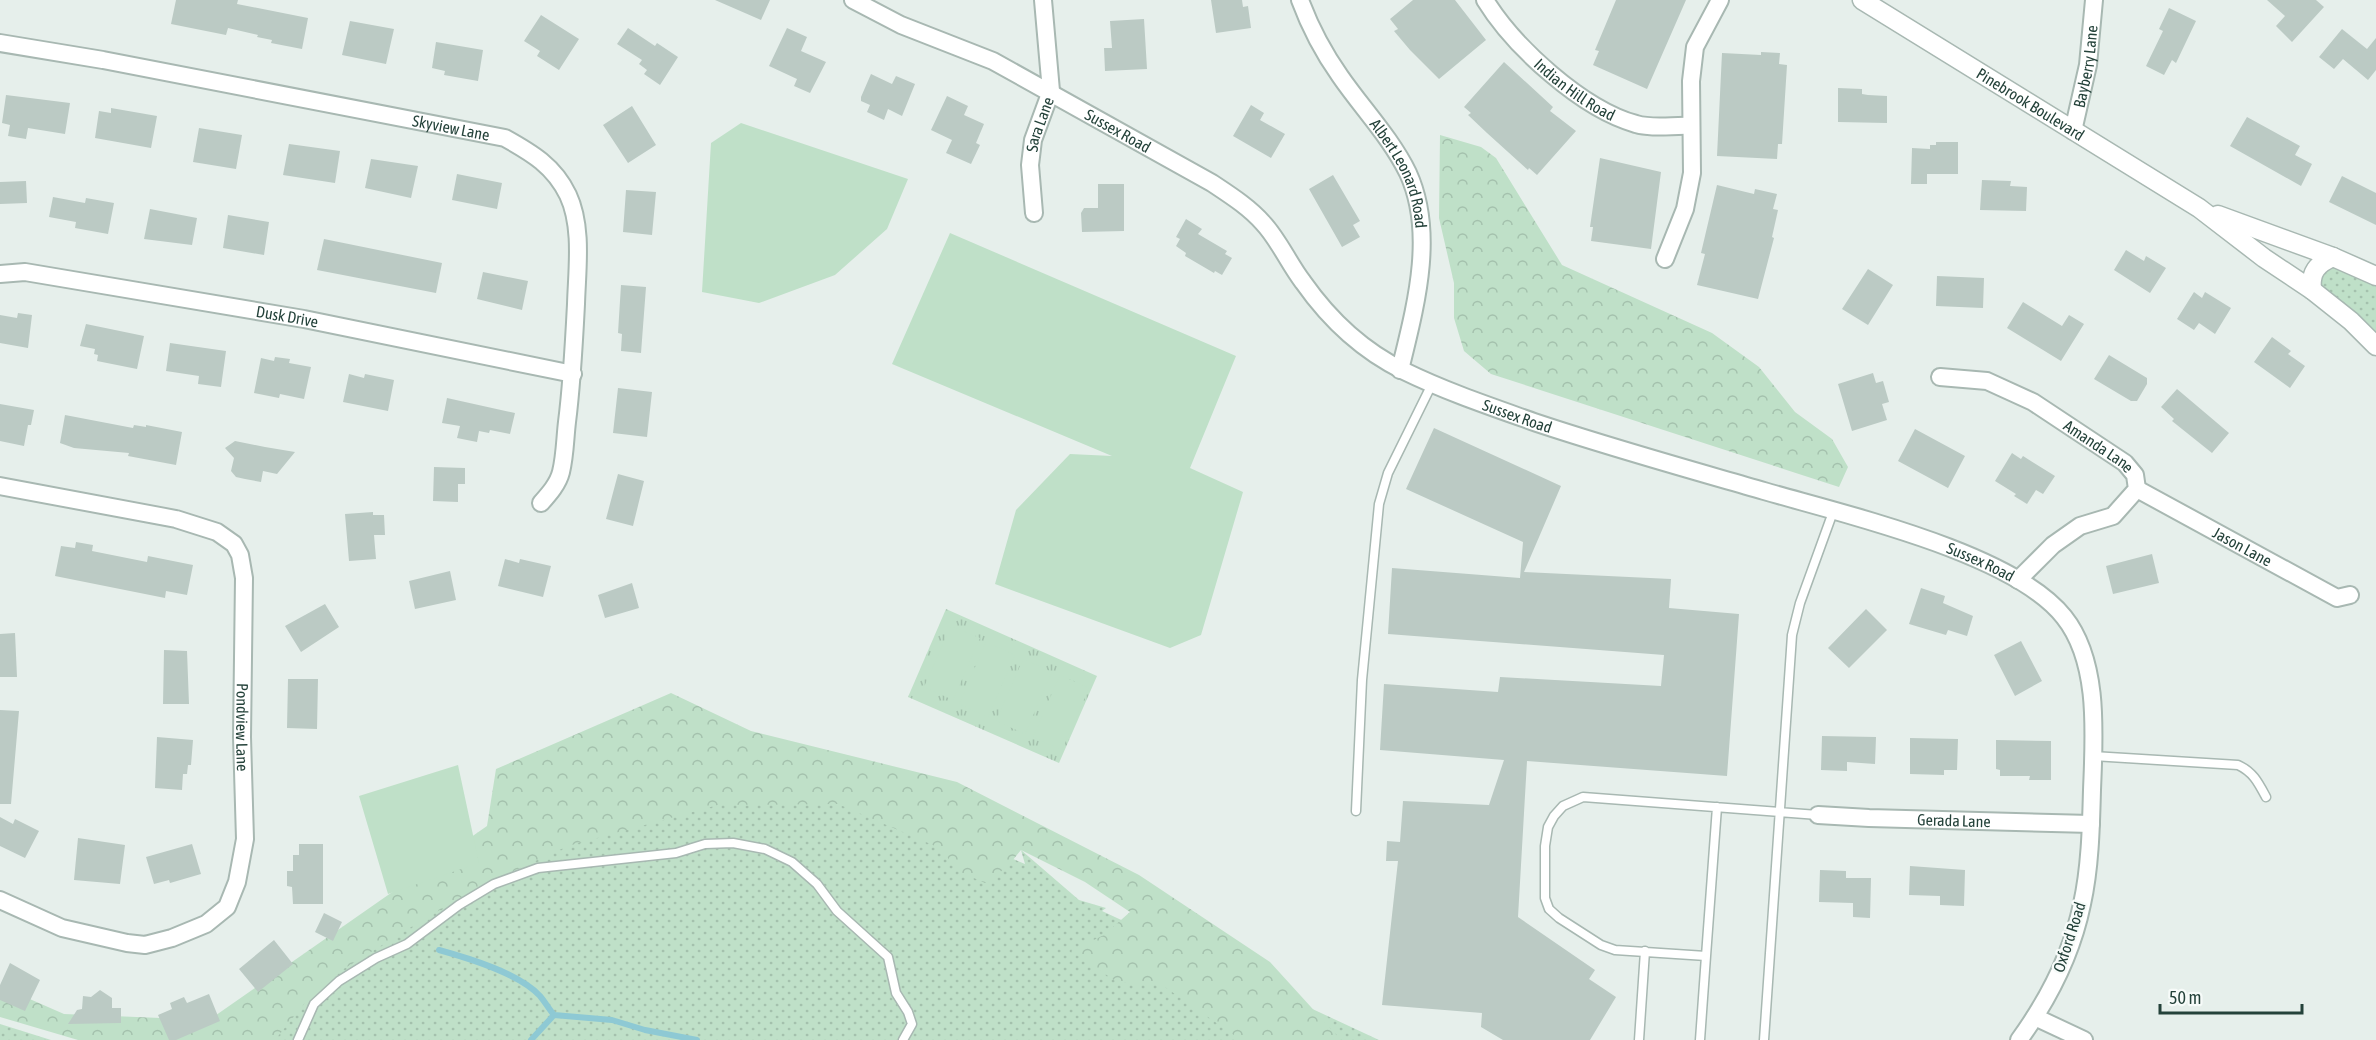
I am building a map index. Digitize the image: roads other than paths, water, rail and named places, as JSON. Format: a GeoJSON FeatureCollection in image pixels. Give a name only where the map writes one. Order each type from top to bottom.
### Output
{"type":"FeatureCollection","features":[{"type":"Feature","properties":{"kind":"street","name":"Sussex Road"},"geometry":{"type":"LineString","coordinates":[[853,0],[902,25],[993,61],[1052,91],[1235,198],[1263,223],[1303,283],[1341,329],[1400,370],[1463,398],[1599,443],[1925,540],[2001,570],[2033,588],[2065,617],[2083,652],[2090,676],[2093,706],[2091,824]]}},
{"type":"Feature","properties":{"kind":"street","name":"Sara Lane"},"geometry":{"type":"LineString","coordinates":[[1034,213],[1030,165],[1034,140],[1052,91],[1043,0]]}},
{"type":"Feature","properties":{"kind":"street","name":"Albert Leonard Road"},"geometry":{"type":"LineString","coordinates":[[1300,0],[1312,33],[1339,76],[1383,134],[1408,174],[1420,216],[1420,268],[1414,311],[1400,370]]}},
{"type":"Feature","properties":{"kind":"street","name":"Indian Hill Road"},"geometry":{"type":"LineString","coordinates":[[1485,0],[1492,12],[1528,53],[1557,80],[1615,116],[1638,125],[1691,126]]}},
{"type":"Feature","properties":{"kind":"street"},"geometry":{"type":"LineString","coordinates":[[1665,259],[1685,209],[1692,173],[1690,81],[1695,47],[1720,0]]}},
{"type":"Feature","properties":{"kind":"street","name":"Pinebrook Boulevard"},"geometry":{"type":"LineString","coordinates":[[1862,0],[2199,208],[2264,258],[2312,290],[2351,321],[2376,346]]}},
{"type":"Feature","properties":{"kind":"street","name":"Bayberry Lane"},"geometry":{"type":"LineString","coordinates":[[2073,131],[2088,65],[2094,0]]}},
{"type":"Feature","properties":{"kind":"street","name":"Skyview Lane"},"geometry":{"type":"LineString","coordinates":[[0,43],[103,60],[505,138],[534,154],[560,179],[569,198],[576,225],[577,270],[573,374],[561,474],[552,491],[541,502]]}},
{"type":"Feature","properties":{"kind":"street","name":"Pinebrook Boulevard"},"geometry":{"type":"LineString","coordinates":[[2199,208],[2333,257],[2376,276]]}},
{"type":"Feature","properties":{"kind":"street"},"geometry":{"type":"LineString","coordinates":[[2312,290],[2311,280],[2314,269],[2333,257]]}},
{"type":"Feature","properties":{"kind":"street","name":"Dusk Drive"},"geometry":{"type":"LineString","coordinates":[[0,274],[25,272],[304,319],[573,374]]}},
{"type":"Feature","properties":{"kind":"street","name":"Amanda Lane"},"geometry":{"type":"LineString","coordinates":[[1940,377],[1987,381],[2033,402],[2125,463],[2135,475],[2137,489],[2113,516],[2080,526],[2053,545],[2018,580]]}},
{"type":"Feature","properties":{"kind":"street","name":"Pondview Lane"},"geometry":{"type":"LineString","coordinates":[[0,486],[176,519],[217,532],[234,544],[240,555],[244,578],[242,736],[245,839],[237,882],[227,907],[206,924],[172,938],[145,945],[62,928],[0,900]]}},
{"type":"Feature","properties":{"kind":"street","name":"Jason Lane"},"geometry":{"type":"LineString","coordinates":[[2137,489],[2337,598],[2350,595]]}},
{"type":"Feature","properties":{"kind":"street","name":"Gerada Lane"},"geometry":{"type":"LineString","coordinates":[[1818,815],[2091,824]]}},
{"type":"Feature","properties":{"kind":"street","name":"Oxford Road"},"geometry":{"type":"LineString","coordinates":[[2019,1040],[2035,1017],[2063,964],[2082,905],[2091,824]]}},
{"type":"Feature","properties":{"kind":"street"},"geometry":{"type":"LineString","coordinates":[[2035,1017],[2084,1040]]}},
{"type":"Feature","properties":{"kind":"lane"},"geometry":{"type":"LineString","coordinates":[[1356,811],[1362,680],[1379,504],[1388,473],[1432,384]]}},
{"type":"Feature","properties":{"kind":"lane"},"geometry":{"type":"LineString","coordinates":[[1764,1040],[1792,635],[1800,603],[1833,512]]}},
{"type":"Feature","properties":{"kind":"lane"},"geometry":{"type":"LineString","coordinates":[[2093,756],[2238,765],[2248,770],[2256,779],[2266,797]]}},
{"type":"Feature","properties":{"kind":"lane"},"geometry":{"type":"LineString","coordinates":[[1706,956],[1615,950],[1601,945],[1558,918],[1549,909],[1545,898],[1548,827],[1563,806],[1583,797],[1818,815]]}},
{"type":"Feature","properties":{"kind":"lane"},"geometry":{"type":"LineString","coordinates":[[1700,1040],[1717,807]]}},
{"type":"Feature","properties":{"kind":"lane"},"geometry":{"type":"LineString","coordinates":[[298,1040],[314,1004],[339,981],[376,958],[407,944],[459,905],[494,884],[538,868],[676,853],[705,844],[733,843],[765,849],[792,862],[817,884],[837,911],[888,957],[896,993],[908,1012],[912,1024],[903,1040]]}},
{"type":"Feature","properties":{"kind":"lane"},"geometry":{"type":"LineString","coordinates":[[1639,1040],[1645,951]]}},
{"type":"Feature","properties":{"kind":"waterway"},"geometry":{"type":"LineString","coordinates":[[439,950],[493,967],[519,980],[540,996],[554,1015]]}},
{"type":"Feature","properties":{"kind":"waterway"},"geometry":{"type":"LineString","coordinates":[[531,1040],[554,1015],[612,1020],[645,1030],[697,1040]]}}]}
